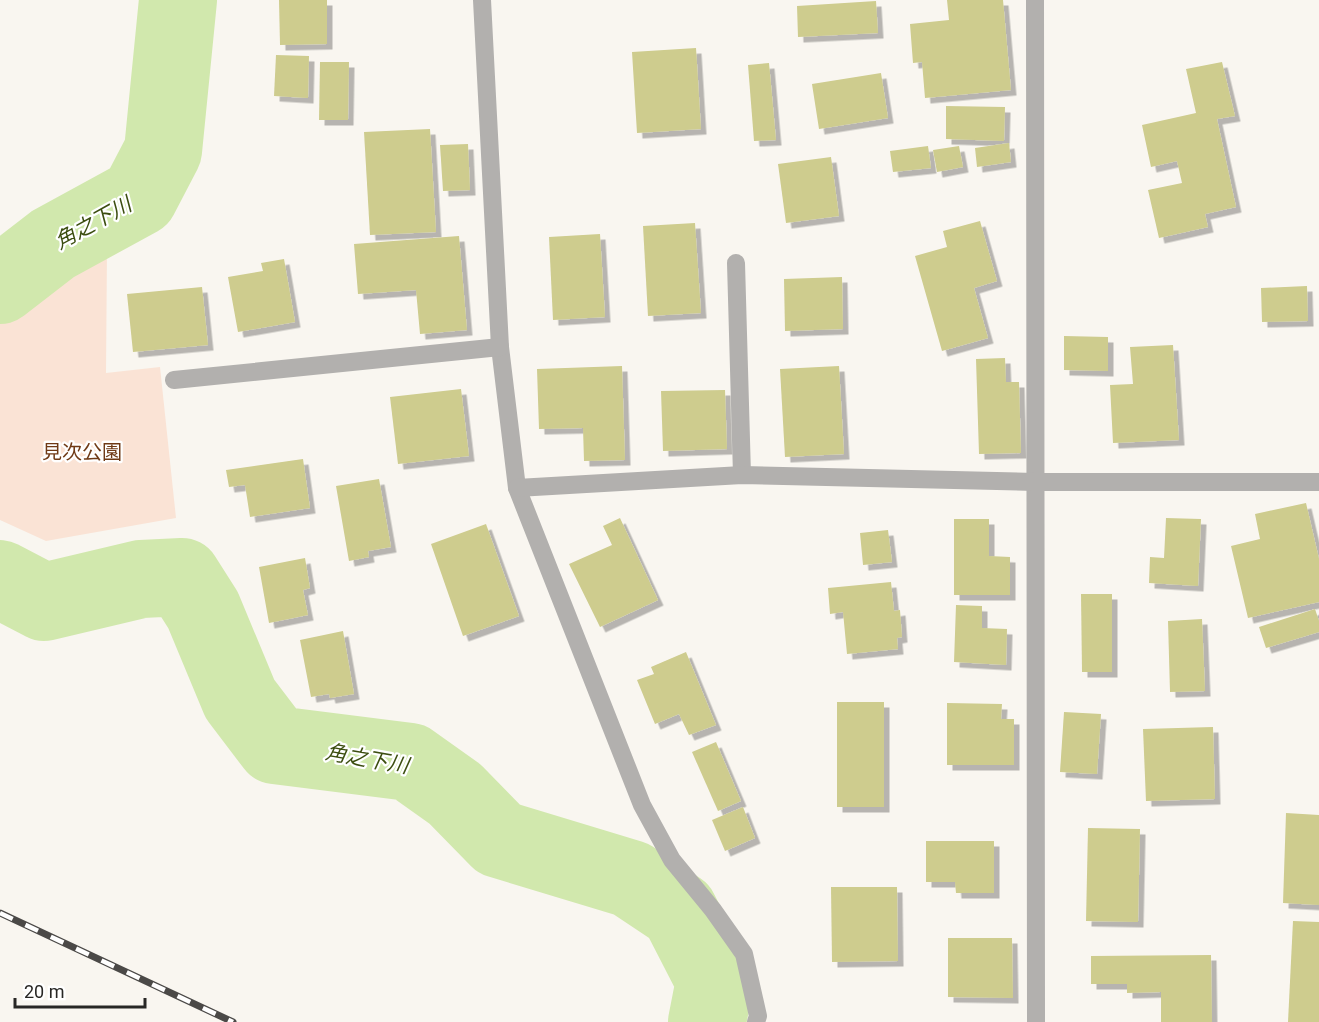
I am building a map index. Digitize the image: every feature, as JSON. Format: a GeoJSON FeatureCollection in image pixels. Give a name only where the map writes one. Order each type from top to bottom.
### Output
{"type":"FeatureCollection","features":[{"type":"Feature","properties":{"kind":"street"},"geometry":{"type":"LineString","coordinates":[[482,0],[500,347],[517,488],[642,805],[672,860],[713,910],[744,954],[758,1016],[756,1022]]}},
{"type":"Feature","properties":{"kind":"street"},"geometry":{"type":"LineString","coordinates":[[1035,0],[1036,1022]]}},
{"type":"Feature","properties":{"kind":"street"},"geometry":{"type":"LineString","coordinates":[[736,263],[742,475]]}},
{"type":"Feature","properties":{"kind":"street"},"geometry":{"type":"LineString","coordinates":[[174,380],[500,347]]}},
{"type":"Feature","properties":{"kind":"street"},"geometry":{"type":"LineString","coordinates":[[517,488],[742,475],[1035,482],[1319,482]]}},
{"type":"Feature","properties":{"kind":"green space","name":"見次公園"},"geometry":{"type":"Polygon","coordinates":[[[107,250],[106,373],[160,367],[176,518],[46,541],[0,520],[0,298],[53,271],[107,250]]]}},
{"type":"Feature","properties":{"kind":"building"},"geometry":{"type":"Polygon","coordinates":[[[279,0],[327,0],[327,44],[280,45],[279,0]]]}},
{"type":"Feature","properties":{"kind":"building"},"geometry":{"type":"Polygon","coordinates":[[[947,0],[1003,0],[1011,90],[925,98],[922,62],[913,63],[910,24],[949,20],[947,0]]]}},
{"type":"Feature","properties":{"kind":"building"},"geometry":{"type":"Polygon","coordinates":[[[876,1],[878,33],[798,37],[797,6],[876,1]]]}},
{"type":"Feature","properties":{"kind":"building"},"geometry":{"type":"Polygon","coordinates":[[[696,48],[701,129],[637,133],[632,52],[696,48]]]}},
{"type":"Feature","properties":{"kind":"building"},"geometry":{"type":"Polygon","coordinates":[[[276,55],[309,56],[308,98],[274,96],[276,55]]]}},
{"type":"Feature","properties":{"kind":"building"},"geometry":{"type":"Polygon","coordinates":[[[320,62],[349,62],[348,120],[319,120],[320,62]]]}},
{"type":"Feature","properties":{"kind":"building"},"geometry":{"type":"Polygon","coordinates":[[[1222,62],[1235,116],[1217,119],[1236,207],[1205,214],[1208,227],[1159,238],[1148,190],[1182,183],[1177,161],[1151,167],[1142,125],[1196,113],[1186,69],[1222,62]]]}},
{"type":"Feature","properties":{"kind":"building"},"geometry":{"type":"Polygon","coordinates":[[[769,63],[776,140],[754,141],[748,65],[769,63]]]}},
{"type":"Feature","properties":{"kind":"building"},"geometry":{"type":"Polygon","coordinates":[[[881,73],[888,118],[819,129],[812,84],[881,73]]]}},
{"type":"Feature","properties":{"kind":"building"},"geometry":{"type":"Polygon","coordinates":[[[946,106],[1005,107],[1004,141],[946,139],[946,106]]]}},
{"type":"Feature","properties":{"kind":"building"},"geometry":{"type":"Polygon","coordinates":[[[430,129],[436,232],[370,235],[364,132],[430,129]]]}},
{"type":"Feature","properties":{"kind":"building"},"geometry":{"type":"Polygon","coordinates":[[[1009,143],[1011,162],[977,167],[975,148],[1009,143]]]}},
{"type":"Feature","properties":{"kind":"building"},"geometry":{"type":"Polygon","coordinates":[[[468,144],[470,190],[443,191],[440,145],[468,144]]]}},
{"type":"Feature","properties":{"kind":"building"},"geometry":{"type":"Polygon","coordinates":[[[928,146],[931,168],[893,172],[890,151],[928,146]]]}},
{"type":"Feature","properties":{"kind":"building"},"geometry":{"type":"Polygon","coordinates":[[[959,146],[963,167],[937,172],[933,150],[959,146]]]}},
{"type":"Feature","properties":{"kind":"building"},"geometry":{"type":"Polygon","coordinates":[[[831,157],[839,216],[786,223],[778,164],[831,157]]]}},
{"type":"Feature","properties":{"kind":"building"},"geometry":{"type":"Polygon","coordinates":[[[980,221],[997,281],[974,288],[988,338],[942,351],[915,256],[947,247],[943,231],[980,221]]]}},
{"type":"Feature","properties":{"kind":"building"},"geometry":{"type":"Polygon","coordinates":[[[695,223],[701,313],[648,316],[643,226],[695,223]]]}},
{"type":"Feature","properties":{"kind":"building"},"geometry":{"type":"Polygon","coordinates":[[[600,234],[605,317],[553,320],[549,237],[600,234]]]}},
{"type":"Feature","properties":{"kind":"building"},"geometry":{"type":"Polygon","coordinates":[[[459,236],[467,330],[420,334],[416,290],[358,294],[354,244],[459,236]]]}},
{"type":"Feature","properties":{"kind":"building"},"geometry":{"type":"Polygon","coordinates":[[[284,259],[295,322],[238,332],[228,277],[263,271],[261,263],[284,259]]]}},
{"type":"Feature","properties":{"kind":"building"},"geometry":{"type":"Polygon","coordinates":[[[842,277],[843,329],[785,331],[784,279],[842,277]]]}},
{"type":"Feature","properties":{"kind":"building"},"geometry":{"type":"Polygon","coordinates":[[[1307,286],[1308,321],[1262,322],[1261,288],[1307,286]]]}},
{"type":"Feature","properties":{"kind":"building"},"geometry":{"type":"Polygon","coordinates":[[[202,287],[208,345],[133,352],[127,294],[202,287]]]}},
{"type":"Feature","properties":{"kind":"building"},"geometry":{"type":"Polygon","coordinates":[[[1064,336],[1108,337],[1108,371],[1064,370],[1064,336]]]}},
{"type":"Feature","properties":{"kind":"building"},"geometry":{"type":"Polygon","coordinates":[[[1173,345],[1179,440],[1113,443],[1110,385],[1133,384],[1130,347],[1173,345]]]}},
{"type":"Feature","properties":{"kind":"building"},"geometry":{"type":"Polygon","coordinates":[[[1005,358],[1006,382],[1019,382],[1021,453],[979,454],[976,359],[1005,358]]]}},
{"type":"Feature","properties":{"kind":"building"},"geometry":{"type":"Polygon","coordinates":[[[622,366],[625,460],[584,461],[583,428],[539,429],[537,369],[622,366]]]}},
{"type":"Feature","properties":{"kind":"building"},"geometry":{"type":"Polygon","coordinates":[[[839,366],[844,454],[785,457],[780,369],[839,366]]]}},
{"type":"Feature","properties":{"kind":"building"},"geometry":{"type":"Polygon","coordinates":[[[461,389],[469,456],[398,464],[390,397],[461,389]]]}},
{"type":"Feature","properties":{"kind":"building"},"geometry":{"type":"Polygon","coordinates":[[[725,390],[727,449],[663,451],[661,391],[725,390]]]}},
{"type":"Feature","properties":{"kind":"building"},"geometry":{"type":"Polygon","coordinates":[[[303,459],[310,508],[250,517],[245,485],[229,487],[226,470],[303,459]]]}},
{"type":"Feature","properties":{"kind":"building"},"geometry":{"type":"Polygon","coordinates":[[[379,479],[391,547],[368,551],[369,557],[349,561],[336,486],[379,479]]]}},
{"type":"Feature","properties":{"kind":"building"},"geometry":{"type":"Polygon","coordinates":[[[1306,503],[1319,559],[1319,602],[1248,618],[1231,546],[1260,539],[1255,514],[1306,503]]]}},
{"type":"Feature","properties":{"kind":"building"},"geometry":{"type":"Polygon","coordinates":[[[620,518],[658,600],[600,627],[569,564],[612,545],[603,526],[620,518]]]}},
{"type":"Feature","properties":{"kind":"building"},"geometry":{"type":"Polygon","coordinates":[[[1166,518],[1201,519],[1198,586],[1149,583],[1150,557],[1164,558],[1166,518]]]}},
{"type":"Feature","properties":{"kind":"building"},"geometry":{"type":"Polygon","coordinates":[[[954,519],[989,519],[989,556],[1010,557],[1010,595],[954,595],[954,519]]]}},
{"type":"Feature","properties":{"kind":"building"},"geometry":{"type":"Polygon","coordinates":[[[486,524],[519,616],[463,636],[431,544],[486,524]]]}},
{"type":"Feature","properties":{"kind":"building"},"geometry":{"type":"Polygon","coordinates":[[[888,530],[892,562],[863,565],[860,533],[888,530]]]}},
{"type":"Feature","properties":{"kind":"building"},"geometry":{"type":"Polygon","coordinates":[[[305,558],[310,588],[303,590],[308,615],[269,623],[259,567],[305,558]]]}},
{"type":"Feature","properties":{"kind":"building"},"geometry":{"type":"Polygon","coordinates":[[[891,582],[894,611],[900,610],[902,637],[897,638],[898,649],[847,654],[843,612],[830,614],[828,588],[891,582]]]}},
{"type":"Feature","properties":{"kind":"building"},"geometry":{"type":"Polygon","coordinates":[[[1081,594],[1112,594],[1112,672],[1082,672],[1081,594]]]}},
{"type":"Feature","properties":{"kind":"building"},"geometry":{"type":"Polygon","coordinates":[[[956,605],[982,606],[982,628],[1007,629],[1006,665],[954,662],[956,605]]]}},
{"type":"Feature","properties":{"kind":"building"},"geometry":{"type":"Polygon","coordinates":[[[1315,609],[1319,621],[1319,632],[1266,648],[1259,627],[1315,609]]]}},
{"type":"Feature","properties":{"kind":"building"},"geometry":{"type":"Polygon","coordinates":[[[1202,619],[1205,691],[1170,692],[1168,621],[1202,619]]]}},
{"type":"Feature","properties":{"kind":"building"},"geometry":{"type":"Polygon","coordinates":[[[343,631],[354,694],[330,698],[329,694],[311,697],[300,640],[343,631]]]}},
{"type":"Feature","properties":{"kind":"building"},"geometry":{"type":"Polygon","coordinates":[[[686,652],[716,725],[689,735],[679,714],[655,724],[637,680],[654,674],[651,667],[686,652]]]}},
{"type":"Feature","properties":{"kind":"building"},"geometry":{"type":"Polygon","coordinates":[[[837,702],[884,702],[884,807],[837,807],[837,702]]]}},
{"type":"Feature","properties":{"kind":"building"},"geometry":{"type":"Polygon","coordinates":[[[947,703],[1002,704],[1001,719],[1014,719],[1014,765],[947,765],[947,703]]]}},
{"type":"Feature","properties":{"kind":"building"},"geometry":{"type":"Polygon","coordinates":[[[1064,712],[1101,714],[1097,774],[1060,772],[1064,712]]]}},
{"type":"Feature","properties":{"kind":"building"},"geometry":{"type":"Polygon","coordinates":[[[1213,727],[1215,799],[1146,801],[1143,729],[1213,727]]]}},
{"type":"Feature","properties":{"kind":"building"},"geometry":{"type":"Polygon","coordinates":[[[716,742],[741,801],[718,811],[692,752],[716,742]]]}},
{"type":"Feature","properties":{"kind":"building"},"geometry":{"type":"Polygon","coordinates":[[[743,807],[755,838],[725,851],[712,820],[743,807]]]}},
{"type":"Feature","properties":{"kind":"building"},"geometry":{"type":"Polygon","coordinates":[[[1286,813],[1319,815],[1319,905],[1283,903],[1286,813]]]}},
{"type":"Feature","properties":{"kind":"building"},"geometry":{"type":"Polygon","coordinates":[[[1088,828],[1140,829],[1138,922],[1086,921],[1088,828]]]}},
{"type":"Feature","properties":{"kind":"building"},"geometry":{"type":"Polygon","coordinates":[[[926,841],[994,841],[994,893],[956,893],[955,882],[926,882],[926,841]]]}},
{"type":"Feature","properties":{"kind":"building"},"geometry":{"type":"Polygon","coordinates":[[[831,887],[897,887],[898,961],[832,962],[831,887]]]}},
{"type":"Feature","properties":{"kind":"building"},"geometry":{"type":"Polygon","coordinates":[[[1293,921],[1319,922],[1319,1022],[1288,1022],[1293,921]]]}},
{"type":"Feature","properties":{"kind":"building"},"geometry":{"type":"Polygon","coordinates":[[[948,938],[1012,938],[1013,998],[948,997],[948,938]]]}},
{"type":"Feature","properties":{"kind":"building"},"geometry":{"type":"Polygon","coordinates":[[[1211,955],[1212,1022],[1161,1022],[1161,992],[1127,993],[1127,984],[1091,984],[1091,956],[1211,955]]]}},
{"type":"Feature","properties":{"kind":"waterway","name":"角之下川"},"geometry":{"type":"LineString","coordinates":[[0,285],[53,244],[139,197],[163,151],[178,0]]}},
{"type":"Feature","properties":{"kind":"waterway","name":"角之下川"},"geometry":{"type":"LineString","coordinates":[[0,579],[44,602],[141,579],[182,577],[203,610],[240,699],[275,745],[410,762],[455,794],[499,839],[631,879],[679,911],[715,981],[707,1022]]}},
{"type":"Feature","properties":{"kind":"railway"},"geometry":{"type":"LineString","coordinates":[[0,913],[233,1022]]}}]}
